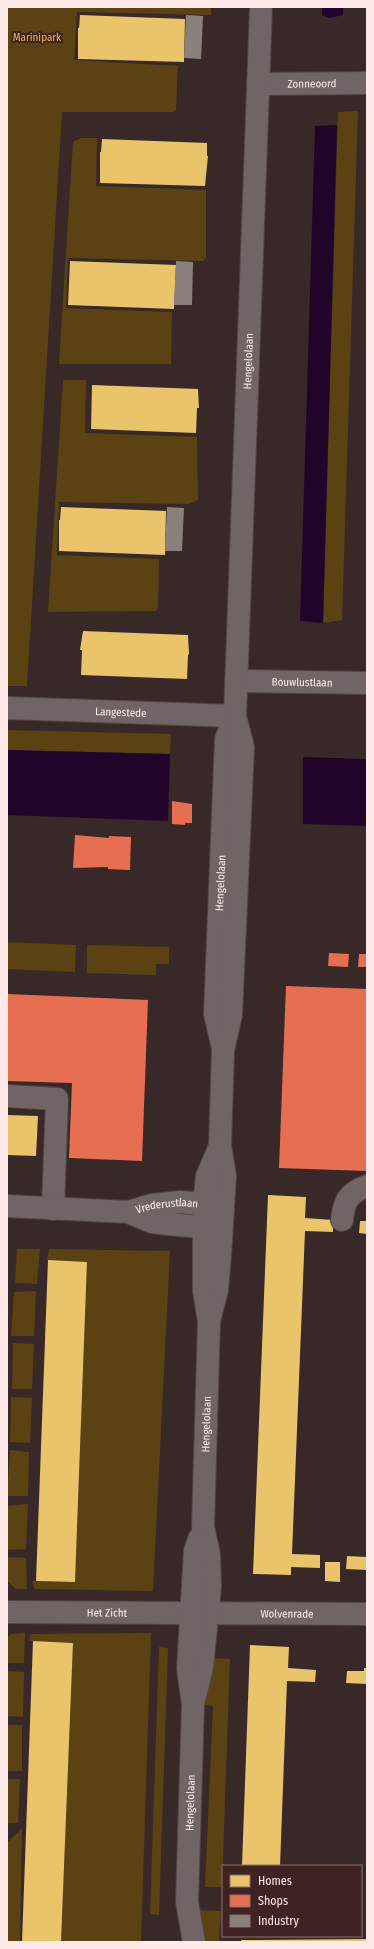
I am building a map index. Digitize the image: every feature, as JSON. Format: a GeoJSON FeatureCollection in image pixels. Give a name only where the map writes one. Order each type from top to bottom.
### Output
{"type":"FeatureCollection","features":[{"type":"Feature","properties":{"kind":"street","name":"Hengelolaan"},"geometry":{"type":"LineString","coordinates":[[178,1942],[187,1902],[193,1704],[202,1668],[199,1613],[210,1586],[209,1554],[203,1527],[209,1321],[204,1291],[213,1222],[225,1176],[220,1146],[223,1050],[231,1015],[243,747],[235,716],[261,7]]}},
{"type":"Feature","properties":{"kind":"street","name":"Zonneoord"},"geometry":{"type":"LineString","coordinates":[[258,84],[367,83]]}},
{"type":"Feature","properties":{"kind":"street","name":"Bouwlustlaan"},"geometry":{"type":"LineString","coordinates":[[236,681],[367,683]]}},
{"type":"Feature","properties":{"kind":"street","name":"Langestede"},"geometry":{"type":"LineString","coordinates":[[7,708],[235,716]]}},
{"type":"Feature","properties":{"kind":"street"},"geometry":{"type":"LineString","coordinates":[[7,1096],[57,1099],[53,1209]]}},
{"type":"Feature","properties":{"kind":"street","name":"Hengelolaan"},"geometry":{"type":"LineString","coordinates":[[213,1222],[204,1204],[207,1176],[220,1146]]}},
{"type":"Feature","properties":{"kind":"street"},"geometry":{"type":"LineString","coordinates":[[342,1220],[344,1205],[358,1190],[367,1186]]}},
{"type":"Feature","properties":{"kind":"street","name":"Vrederustlaan"},"geometry":{"type":"LineString","coordinates":[[7,1206],[128,1212],[152,1205],[180,1202],[204,1204]]}},
{"type":"Feature","properties":{"kind":"street","name":"Vrederustlaan"},"geometry":{"type":"LineString","coordinates":[[128,1212],[152,1222],[213,1222]]}},
{"type":"Feature","properties":{"kind":"street","name":"Het Zicht"},"geometry":{"type":"LineString","coordinates":[[7,1612],[199,1613]]}},
{"type":"Feature","properties":{"kind":"street","name":"Wolvenrade"},"geometry":{"type":"LineString","coordinates":[[199,1613],[367,1614]]}},
{"type":"Feature","properties":{"kind":"street","name":"Hengelolaan"},"geometry":{"type":"LineString","coordinates":[[187,1902],[194,1942]]}},
{"type":"Feature","properties":{"kind":"green space","name":"Marinipark"},"geometry":{"type":"Polygon","coordinates":[[[7,7],[211,7],[211,15],[77,12],[74,60],[178,66],[176,110],[173,112],[62,112],[27,686],[7,686],[7,7]]]}},
{"type":"Feature","properties":{"kind":"green space"},"geometry":{"type":"Polygon","coordinates":[[[358,111],[342,620],[323,623],[338,112],[358,111]]]}},
{"type":"Feature","properties":{"kind":"green space"},"geometry":{"type":"Polygon","coordinates":[[[81,138],[97,138],[96,186],[206,190],[206,258],[203,261],[68,258],[66,308],[172,312],[171,364],[59,364],[73,142],[81,138]]]}},
{"type":"Feature","properties":{"kind":"green space"},"geometry":{"type":"Polygon","coordinates":[[[63,380],[86,380],[85,433],[197,437],[198,500],[189,504],[59,502],[57,555],[159,559],[158,607],[156,611],[48,612],[63,380]]]}},
{"type":"Feature","properties":{"kind":"green space"},"geometry":{"type":"Polygon","coordinates":[[[7,730],[171,734],[170,754],[7,750],[7,730]]]}},
{"type":"Feature","properties":{"kind":"green space"},"geometry":{"type":"Polygon","coordinates":[[[7,942],[76,945],[75,972],[7,969],[7,942]]]}},
{"type":"Feature","properties":{"kind":"green space"},"geometry":{"type":"Polygon","coordinates":[[[87,945],[169,947],[169,964],[156,964],[156,975],[87,973],[87,945]]]}},
{"type":"Feature","properties":{"kind":"green space"},"geometry":{"type":"Polygon","coordinates":[[[17,1249],[40,1249],[37,1284],[15,1283],[17,1249]]]}},
{"type":"Feature","properties":{"kind":"green space"},"geometry":{"type":"Polygon","coordinates":[[[49,1249],[170,1251],[153,1591],[35,1589],[32,1581],[75,1582],[87,1262],[47,1260],[49,1249]]]}},
{"type":"Feature","properties":{"kind":"green space"},"geometry":{"type":"Polygon","coordinates":[[[36,1291],[34,1336],[11,1336],[14,1292],[36,1291]]]}},
{"type":"Feature","properties":{"kind":"green space"},"geometry":{"type":"Polygon","coordinates":[[[13,1343],[34,1344],[32,1389],[12,1389],[13,1343]]]}},
{"type":"Feature","properties":{"kind":"green space"},"geometry":{"type":"Polygon","coordinates":[[[11,1397],[32,1398],[30,1443],[10,1442],[11,1397]]]}},
{"type":"Feature","properties":{"kind":"green space"},"geometry":{"type":"Polygon","coordinates":[[[10,1450],[29,1452],[28,1496],[7,1496],[10,1450]]]}},
{"type":"Feature","properties":{"kind":"green space"},"geometry":{"type":"Polygon","coordinates":[[[28,1504],[26,1549],[7,1550],[7,1506],[28,1504]]]}},
{"type":"Feature","properties":{"kind":"green space"},"geometry":{"type":"Polygon","coordinates":[[[7,1557],[26,1558],[27,1589],[15,1589],[7,1580],[7,1557]]]}},
{"type":"Feature","properties":{"kind":"green space"},"geometry":{"type":"Polygon","coordinates":[[[25,1633],[24,1663],[7,1663],[7,1638],[11,1634],[25,1633]]]}},
{"type":"Feature","properties":{"kind":"green space"},"geometry":{"type":"Polygon","coordinates":[[[151,1633],[141,1942],[61,1942],[73,1643],[29,1641],[31,1634],[151,1633]]]}},
{"type":"Feature","properties":{"kind":"green space"},"geometry":{"type":"Polygon","coordinates":[[[159,1647],[168,1648],[159,1915],[150,1914],[159,1647]]]}},
{"type":"Feature","properties":{"kind":"green space"},"geometry":{"type":"Polygon","coordinates":[[[213,1658],[230,1659],[222,1887],[205,1887],[213,1706],[205,1705],[213,1658]]]}},
{"type":"Feature","properties":{"kind":"green space"},"geometry":{"type":"Polygon","coordinates":[[[7,1671],[24,1672],[23,1717],[7,1716],[7,1671]]]}},
{"type":"Feature","properties":{"kind":"green space"},"geometry":{"type":"Polygon","coordinates":[[[7,1725],[22,1725],[22,1771],[7,1771],[7,1725]]]}},
{"type":"Feature","properties":{"kind":"green space"},"geometry":{"type":"Polygon","coordinates":[[[7,1779],[20,1779],[18,1823],[7,1823],[7,1779]]]}},
{"type":"Feature","properties":{"kind":"green space"},"geometry":{"type":"Polygon","coordinates":[[[22,1828],[20,1942],[7,1942],[7,1843],[22,1828]]]}},
{"type":"Feature","properties":{"kind":"green space"},"geometry":{"type":"Polygon","coordinates":[[[198,1910],[221,1911],[219,1942],[201,1942],[198,1910]]]}},
{"type":"Feature","properties":{"kind":"shaded area"},"geometry":{"type":"Polygon","coordinates":[[[322,7],[343,7],[343,15],[329,18],[322,15],[322,7]]]}},
{"type":"Feature","properties":{"kind":"shaded area"},"geometry":{"type":"Polygon","coordinates":[[[337,125],[323,623],[300,621],[315,126],[337,125]]]}},
{"type":"Feature","properties":{"kind":"shaded area"},"geometry":{"type":"Polygon","coordinates":[[[7,750],[170,754],[168,821],[7,815],[7,750]]]}},
{"type":"Feature","properties":{"kind":"shaded area"},"geometry":{"type":"Polygon","coordinates":[[[303,757],[367,759],[367,826],[303,824],[303,757]]]}},
{"type":"Feature","properties":{"kind":"building: Homes"},"geometry":{"type":"Polygon","coordinates":[[[80,15],[185,19],[184,62],[78,59],[78,28],[80,15]]]}},
{"type":"Feature","properties":{"kind":"building: Homes"},"geometry":{"type":"Polygon","coordinates":[[[102,139],[207,143],[208,156],[205,186],[100,183],[100,152],[102,139]]]}},
{"type":"Feature","properties":{"kind":"building: Homes"},"geometry":{"type":"Polygon","coordinates":[[[70,261],[176,265],[174,309],[68,305],[70,261]]]}},
{"type":"Feature","properties":{"kind":"building: Homes"},"geometry":{"type":"Polygon","coordinates":[[[92,385],[198,389],[199,408],[197,408],[196,433],[91,429],[92,385]]]}},
{"type":"Feature","properties":{"kind":"building: Homes"},"geometry":{"type":"Polygon","coordinates":[[[61,507],[166,511],[165,555],[59,551],[59,520],[61,507]]]}},
{"type":"Feature","properties":{"kind":"building: Homes"},"geometry":{"type":"Polygon","coordinates":[[[83,631],[188,635],[189,654],[187,679],[81,675],[82,650],[80,650],[83,631]]]}},
{"type":"Feature","properties":{"kind":"building: Homes"},"geometry":{"type":"Polygon","coordinates":[[[7,1115],[38,1116],[36,1156],[7,1155],[7,1115]]]}},
{"type":"Feature","properties":{"kind":"building: Homes"},"geometry":{"type":"Polygon","coordinates":[[[268,1195],[306,1197],[305,1218],[333,1220],[333,1232],[305,1231],[292,1554],[320,1555],[320,1568],[291,1567],[291,1575],[253,1574],[268,1195]]]}},
{"type":"Feature","properties":{"kind":"building: Homes"},"geometry":{"type":"Polygon","coordinates":[[[360,1221],[367,1221],[367,1234],[359,1233],[360,1221]]]}},
{"type":"Feature","properties":{"kind":"building: Homes"},"geometry":{"type":"Polygon","coordinates":[[[48,1260],[87,1262],[75,1582],[36,1581],[48,1260]]]}},
{"type":"Feature","properties":{"kind":"building: Homes"},"geometry":{"type":"Polygon","coordinates":[[[347,1556],[367,1557],[367,1570],[346,1569],[347,1556]]]}},
{"type":"Feature","properties":{"kind":"building: Homes"},"geometry":{"type":"Polygon","coordinates":[[[325,1562],[340,1562],[340,1582],[325,1581],[325,1562]]]}},
{"type":"Feature","properties":{"kind":"building: Homes"},"geometry":{"type":"Polygon","coordinates":[[[33,1641],[73,1643],[61,1942],[22,1942],[33,1641]]]}},
{"type":"Feature","properties":{"kind":"building: Homes"},"geometry":{"type":"Polygon","coordinates":[[[250,1645],[289,1647],[288,1668],[316,1670],[315,1682],[287,1681],[280,1865],[242,1865],[250,1645]]]}},
{"type":"Feature","properties":{"kind":"building: Homes"},"geometry":{"type":"Polygon","coordinates":[[[364,1668],[367,1668],[367,1684],[346,1683],[347,1671],[364,1671],[364,1668]]]}},
{"type":"Feature","properties":{"kind":"building: Homes"},"geometry":{"type":"Polygon","coordinates":[[[367,1939],[367,1942],[241,1942],[241,1940],[367,1939]]]}},
{"type":"Feature","properties":{"kind":"building: Shops"},"geometry":{"type":"Polygon","coordinates":[[[172,801],[192,804],[192,823],[185,823],[185,825],[172,824],[172,801]]]}},
{"type":"Feature","properties":{"kind":"building: Shops"},"geometry":{"type":"Polygon","coordinates":[[[75,835],[109,838],[109,836],[131,837],[130,870],[108,869],[108,867],[73,868],[75,835]]]}},
{"type":"Feature","properties":{"kind":"building: Shops"},"geometry":{"type":"Polygon","coordinates":[[[329,953],[349,954],[348,967],[328,966],[329,953]]]}},
{"type":"Feature","properties":{"kind":"building: Shops"},"geometry":{"type":"Polygon","coordinates":[[[359,954],[367,954],[367,967],[358,967],[359,954]]]}},
{"type":"Feature","properties":{"kind":"building: Shops"},"geometry":{"type":"Polygon","coordinates":[[[286,986],[367,989],[367,1171],[279,1168],[286,986]]]}},
{"type":"Feature","properties":{"kind":"building: Shops"},"geometry":{"type":"Polygon","coordinates":[[[7,994],[148,1000],[142,1161],[69,1158],[72,1083],[7,1081],[7,994]]]}},
{"type":"Feature","properties":{"kind":"building: Industry"},"geometry":{"type":"Polygon","coordinates":[[[186,15],[203,16],[201,59],[184,58],[186,15]]]}},
{"type":"Feature","properties":{"kind":"building: Industry"},"geometry":{"type":"Polygon","coordinates":[[[176,261],[193,262],[192,305],[174,305],[176,261]]]}},
{"type":"Feature","properties":{"kind":"building: Industry"},"geometry":{"type":"Polygon","coordinates":[[[167,507],[184,508],[182,551],[165,551],[167,507]]]}}]}
